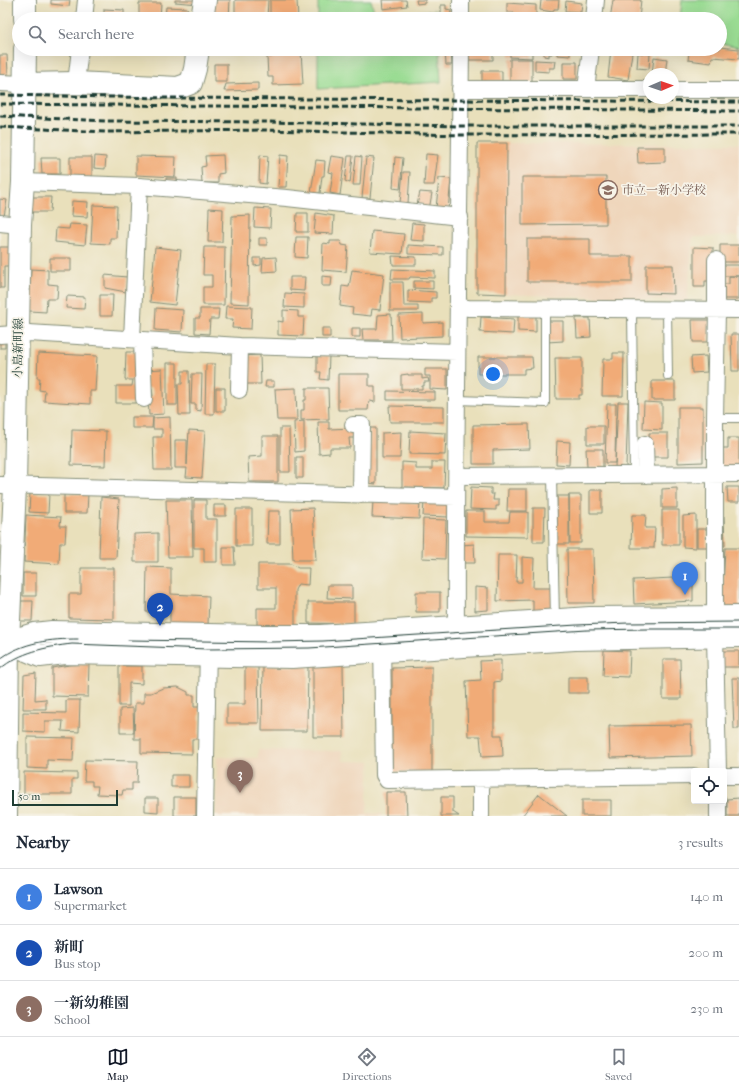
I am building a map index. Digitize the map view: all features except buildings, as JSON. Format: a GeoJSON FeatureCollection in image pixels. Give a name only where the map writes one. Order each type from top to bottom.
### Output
{"type":"FeatureCollection","features":[{"type":"Feature","properties":{"kind":"street"},"geometry":{"type":"LineString","coordinates":[[25,0],[25,12]]}},
{"type":"Feature","properties":{"kind":"street"},"geometry":{"type":"LineString","coordinates":[[85,12],[86,0]]}},
{"type":"Feature","properties":{"kind":"street"},"geometry":{"type":"LineString","coordinates":[[203,12],[205,0]]}},
{"type":"Feature","properties":{"kind":"street"},"geometry":{"type":"LineString","coordinates":[[461,0],[461,12]]}},
{"type":"Feature","properties":{"kind":"street"},"geometry":{"type":"LineString","coordinates":[[595,12],[596,0]]}},
{"type":"Feature","properties":{"kind":"street","name":"小島新町線"},"geometry":{"type":"LineString","coordinates":[[6,816],[3,794],[4,642],[8,485],[10,224],[23,182],[25,56]]}},
{"type":"Feature","properties":{"kind":"street"},"geometry":{"type":"LineString","coordinates":[[76,83],[79,56]]}},
{"type":"Feature","properties":{"kind":"street"},"geometry":{"type":"LineString","coordinates":[[0,83],[76,83],[178,88],[192,83],[197,56]]}},
{"type":"Feature","properties":{"kind":"street"},"geometry":{"type":"LineString","coordinates":[[456,636],[457,352],[460,218],[461,56]]}},
{"type":"Feature","properties":{"kind":"street"},"geometry":{"type":"LineString","coordinates":[[586,89],[590,56]]}},
{"type":"Feature","properties":{"kind":"street"},"geometry":{"type":"LineString","coordinates":[[460,89],[643,89]]}},
{"type":"Feature","properties":{"kind":"street"},"geometry":{"type":"LineString","coordinates":[[679,90],[739,90]]}},
{"type":"Feature","properties":{"kind":"street"},"geometry":{"type":"LineString","coordinates":[[23,182],[139,186],[287,198],[460,218]]}},
{"type":"Feature","properties":{"kind":"street"},"geometry":{"type":"LineString","coordinates":[[139,186],[137,339],[144,399]]}},
{"type":"Feature","properties":{"kind":"street"},"geometry":{"type":"LineString","coordinates":[[716,260],[715,627],[718,768]]}},
{"type":"Feature","properties":{"kind":"street"},"geometry":{"type":"LineString","coordinates":[[458,306],[468,308],[739,310]]}},
{"type":"Feature","properties":{"kind":"street"},"geometry":{"type":"LineString","coordinates":[[9,334],[29,333],[240,346],[457,352]]}},
{"type":"Feature","properties":{"kind":"street"},"geometry":{"type":"LineString","coordinates":[[239,390],[240,346]]}},
{"type":"Feature","properties":{"kind":"street"},"geometry":{"type":"LineString","coordinates":[[353,424],[362,425],[361,495]]}},
{"type":"Feature","properties":{"kind":"street"},"geometry":{"type":"LineString","coordinates":[[640,475],[645,444]]}},
{"type":"Feature","properties":{"kind":"street"},"geometry":{"type":"LineString","coordinates":[[456,476],[739,474]]}},
{"type":"Feature","properties":{"kind":"street"},"geometry":{"type":"LineString","coordinates":[[8,485],[456,497]]}},
{"type":"Feature","properties":{"kind":"street"},"geometry":{"type":"LineString","coordinates":[[456,636],[537,641],[610,638],[715,627],[739,617]]}},
{"type":"Feature","properties":{"kind":"street"},"geometry":{"type":"LineString","coordinates":[[4,642],[40,656],[65,653],[208,645],[292,656],[382,642],[456,636],[556,620],[590,618],[715,627],[739,636]]}},
{"type":"Feature","properties":{"kind":"street"},"geometry":{"type":"LineString","coordinates":[[382,642],[384,774],[387,780],[691,776]]}},
{"type":"Feature","properties":{"kind":"street"},"geometry":{"type":"LineString","coordinates":[[205,816],[208,645]]}},
{"type":"Feature","properties":{"kind":"street"},"geometry":{"type":"LineString","coordinates":[[727,776],[739,776]]}},
{"type":"Feature","properties":{"kind":"street"},"geometry":{"type":"LineString","coordinates":[[480,816],[481,779]]}},
{"type":"Feature","properties":{"kind":"street"},"geometry":{"type":"LineString","coordinates":[[718,804],[718,816]]}},
{"type":"Feature","properties":{"kind":"lane"},"geometry":{"type":"LineString","coordinates":[[457,400],[545,402],[545,309]]}},
{"type":"Feature","properties":{"kind":"lane"},"geometry":{"type":"LineString","coordinates":[[632,310],[640,475]]}},
{"type":"Feature","properties":{"kind":"lane"},"geometry":{"type":"LineString","coordinates":[[667,310],[668,376]]}},
{"type":"Feature","properties":{"kind":"lane"},"geometry":{"type":"LineString","coordinates":[[715,418],[739,418]]}},
{"type":"Feature","properties":{"kind":"lane"},"geometry":{"type":"LineString","coordinates":[[552,476],[556,620]]}},
{"type":"Feature","properties":{"kind":"shaded area","name":"市立一新小学校"},"geometry":{"type":"Polygon","coordinates":[[[477,143],[739,144],[739,236],[693,237],[687,301],[477,293],[477,143]]]}},
{"type":"Feature","properties":{"kind":"shaded area"},"geometry":{"type":"Polygon","coordinates":[[[258,750],[342,751],[343,761],[370,762],[367,813],[382,814],[381,816],[216,816],[217,757],[258,758],[258,750]]]}},
{"type":"Feature","properties":{"kind":"green space"},"geometry":{"type":"Polygon","coordinates":[[[318,0],[371,0],[374,12],[318,12],[318,0]]]}},
{"type":"Feature","properties":{"kind":"green space"},"geometry":{"type":"Polygon","coordinates":[[[682,0],[739,0],[739,47],[727,44],[727,12],[681,12],[682,0]]]}},
{"type":"Feature","properties":{"kind":"green space"},"geometry":{"type":"Polygon","coordinates":[[[436,10],[436,12],[412,12],[436,10]]]}},
{"type":"Feature","properties":{"kind":"green space"},"geometry":{"type":"Polygon","coordinates":[[[318,56],[439,56],[441,82],[318,89],[318,56]]]}},
{"type":"Feature","properties":{"kind":"tram line"},"geometry":{"type":"LineString","coordinates":[[128,640],[271,642],[323,641],[577,625],[739,622]]}},
{"type":"Feature","properties":{"kind":"tram line"},"geometry":{"type":"LineString","coordinates":[[0,669],[16,658],[25,654],[72,644],[208,649],[309,648],[587,630],[739,629]]}},
{"type":"Feature","properties":{"kind":"tram line"},"geometry":{"type":"LineString","coordinates":[[0,659],[27,645],[47,641],[78,639]]}},
{"type":"Feature","properties":{"kind":"railway"},"geometry":{"type":"LineString","coordinates":[[0,95],[169,98],[739,102]]}},
{"type":"Feature","properties":{"kind":"railway"},"geometry":{"type":"LineString","coordinates":[[0,104],[739,111]]}},
{"type":"Feature","properties":{"kind":"railway"},"geometry":{"type":"LineString","coordinates":[[0,116],[106,121],[264,122],[462,126],[739,126]]}},
{"type":"Feature","properties":{"kind":"railway"},"geometry":{"type":"LineString","coordinates":[[0,127],[106,132],[264,130],[462,135],[739,134]]}},
{"type":"Feature","properties":{"kind":"place","name":"市立一新小学校"},"geometry":{"type":"Point","coordinates":[608,190]}},
{"type":"Feature","properties":{"kind":"place","name":"Lawson"},"geometry":{"type":"Point","coordinates":[685,595]}},
{"type":"Feature","properties":{"kind":"place","name":"新町"},"geometry":{"type":"Point","coordinates":[160,626]}},
{"type":"Feature","properties":{"kind":"place","name":"一新幼稚園"},"geometry":{"type":"Point","coordinates":[240,793]}}]}
